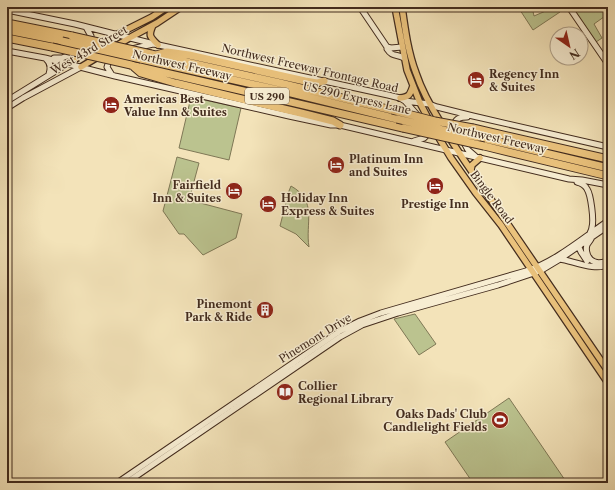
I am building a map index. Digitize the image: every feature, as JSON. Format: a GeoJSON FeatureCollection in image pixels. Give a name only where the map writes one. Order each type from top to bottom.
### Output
{"type":"FeatureCollection","features":[{"type":"Feature","properties":{"kind":"highway","name":"Northwest Freeway"},"geometry":{"type":"LineString","coordinates":[[7,23],[153,54],[608,159]]}},
{"type":"Feature","properties":{"kind":"highway","name":"US 290 Express Lane"},"geometry":{"type":"LineString","coordinates":[[7,30],[287,92],[608,168]]}},
{"type":"Feature","properties":{"kind":"highway","name":"Northwest Freeway"},"geometry":{"type":"LineString","coordinates":[[7,38],[484,146],[608,176]]}},
{"type":"Feature","properties":{"kind":"highway"},"geometry":{"type":"LineString","coordinates":[[153,54],[167,52],[305,81],[317,83],[324,81]]}},
{"type":"Feature","properties":{"kind":"highway"},"geometry":{"type":"LineString","coordinates":[[131,65],[142,73],[176,83],[295,111],[333,121],[340,125]]}},
{"type":"Feature","properties":{"kind":"main road","name":"West 43rd Street"},"geometry":{"type":"LineString","coordinates":[[7,101],[49,74],[118,34],[152,17],[167,7]]}},
{"type":"Feature","properties":{"kind":"main road"},"geometry":{"type":"LineString","coordinates":[[168,16],[174,7]]}},
{"type":"Feature","properties":{"kind":"main road","name":"West 43rd Street"},"geometry":{"type":"LineString","coordinates":[[7,108],[81,67],[155,24],[181,7]]}},
{"type":"Feature","properties":{"kind":"main road"},"geometry":{"type":"LineString","coordinates":[[360,7],[387,47],[390,54],[404,58]]}},
{"type":"Feature","properties":{"kind":"main road","name":"Bingle Road"},"geometry":{"type":"LineString","coordinates":[[396,7],[404,58],[420,103],[445,149],[475,192],[503,223]]}},
{"type":"Feature","properties":{"kind":"main road","name":"Bingle Road"},"geometry":{"type":"LineString","coordinates":[[402,7],[410,54],[415,71],[429,104],[503,223],[535,271],[560,314],[608,383]]}},
{"type":"Feature","properties":{"kind":"main road"},"geometry":{"type":"LineString","coordinates":[[569,7],[608,64]]}},
{"type":"Feature","properties":{"kind":"main road","name":"Northwest Freeway Frontage Road"},"geometry":{"type":"LineString","coordinates":[[7,10],[429,104],[480,118],[608,147]]}},
{"type":"Feature","properties":{"kind":"main road"},"geometry":{"type":"LineString","coordinates":[[112,76],[107,67],[109,61],[129,50],[156,44],[150,35],[155,24],[152,17]]}},
{"type":"Feature","properties":{"kind":"main road"},"geometry":{"type":"LineString","coordinates":[[45,58],[62,58],[89,44],[91,36],[86,27]]}},
{"type":"Feature","properties":{"kind":"main road"},"geometry":{"type":"LineString","coordinates":[[387,47],[402,47],[405,50],[415,71]]}},
{"type":"Feature","properties":{"kind":"main road"},"geometry":{"type":"LineString","coordinates":[[7,51],[45,58],[112,76],[289,116],[331,125],[340,125],[445,149],[581,183],[587,189],[592,211],[591,235],[586,250],[589,258],[594,262],[608,261]]}},
{"type":"Feature","properties":{"kind":"main road"},"geometry":{"type":"LineString","coordinates":[[45,58],[49,61],[49,74]]}},
{"type":"Feature","properties":{"kind":"main road"},"geometry":{"type":"LineString","coordinates":[[31,86],[42,83],[45,87]]}},
{"type":"Feature","properties":{"kind":"main road"},"geometry":{"type":"LineString","coordinates":[[409,141],[416,141],[426,136],[426,132],[418,116],[403,99],[410,94],[413,86]]}},
{"type":"Feature","properties":{"kind":"main road"},"geometry":{"type":"LineString","coordinates":[[478,157],[468,150],[454,124],[456,120],[461,117],[480,118]]}},
{"type":"Feature","properties":{"kind":"main road"},"geometry":{"type":"LineString","coordinates":[[471,170],[478,157]]}},
{"type":"Feature","properties":{"kind":"main road"},"geometry":{"type":"LineString","coordinates":[[569,179],[608,185]]}},
{"type":"Feature","properties":{"kind":"main road","name":"Pinemont Drive"},"geometry":{"type":"LineString","coordinates":[[126,483],[340,331],[381,313],[496,283],[535,271],[560,260],[608,221]]}},
{"type":"Feature","properties":{"kind":"main road","name":"Pinemont Drive"},"geometry":{"type":"LineString","coordinates":[[591,235],[608,226]]}},
{"type":"Feature","properties":{"kind":"main road"},"geometry":{"type":"LineString","coordinates":[[578,245],[589,263],[598,267]]}},
{"type":"Feature","properties":{"kind":"main road","name":"Pinemont Drive"},"geometry":{"type":"LineString","coordinates":[[535,271],[578,245]]}},
{"type":"Feature","properties":{"kind":"main road"},"geometry":{"type":"LineString","coordinates":[[560,260],[598,267],[608,264]]}},
{"type":"Feature","properties":{"kind":"main road","name":"Bingle Road"},"geometry":{"type":"LineString","coordinates":[[535,271],[566,310],[608,371]]}},
{"type":"Feature","properties":{"kind":"main road"},"geometry":{"type":"LineString","coordinates":[[560,314],[566,310]]}},
{"type":"Feature","properties":{"kind":"main road","name":"Pinemont Drive"},"geometry":{"type":"LineString","coordinates":[[117,483],[215,419]]}},
{"type":"Feature","properties":{"kind":"green space"},"geometry":{"type":"Polygon","coordinates":[[[518,7],[532,7],[534,16],[555,7],[558,7],[560,12],[533,30],[518,7]]]}},
{"type":"Feature","properties":{"kind":"green space"},"geometry":{"type":"Polygon","coordinates":[[[572,7],[608,7],[608,14],[594,24],[602,38],[596,42],[589,32],[589,26],[585,26],[572,7]]]}},
{"type":"Feature","properties":{"kind":"green space"},"geometry":{"type":"Polygon","coordinates":[[[191,97],[241,108],[229,160],[179,148],[191,97]]]}},
{"type":"Feature","properties":{"kind":"green space"},"geometry":{"type":"Polygon","coordinates":[[[177,157],[199,163],[189,200],[242,214],[236,238],[203,255],[184,234],[179,234],[163,211],[177,157]]]}},
{"type":"Feature","properties":{"kind":"green space"},"geometry":{"type":"Polygon","coordinates":[[[291,186],[305,198],[308,206],[309,247],[296,234],[280,226],[291,186]]]}},
{"type":"Feature","properties":{"kind":"green space"},"geometry":{"type":"Polygon","coordinates":[[[415,314],[436,344],[419,355],[394,319],[415,314]]]}},
{"type":"Feature","properties":{"kind":"green space","name":"Oaks Dads' Club Candlelight Fields"},"geometry":{"type":"Polygon","coordinates":[[[509,398],[567,483],[473,483],[445,442],[509,398]]]}},
{"type":"Feature","properties":{"kind":"place","name":"Regency Inn & Suites"},"geometry":{"type":"Point","coordinates":[476,80]}},
{"type":"Feature","properties":{"kind":"place","name":"Americas Best Value Inn & Suites"},"geometry":{"type":"Point","coordinates":[111,105]}},
{"type":"Feature","properties":{"kind":"place","name":"Platinum Inn and Suites"},"geometry":{"type":"Point","coordinates":[336,165]}},
{"type":"Feature","properties":{"kind":"place","name":"Prestige Inn"},"geometry":{"type":"Point","coordinates":[435,186]}},
{"type":"Feature","properties":{"kind":"place","name":"Fairfield Inn & Suites"},"geometry":{"type":"Point","coordinates":[234,191]}},
{"type":"Feature","properties":{"kind":"place","name":"Holiday Inn Express & Suites"},"geometry":{"type":"Point","coordinates":[268,204]}},
{"type":"Feature","properties":{"kind":"place","name":"Pinemont Park & Ride"},"geometry":{"type":"Point","coordinates":[265,310]}},
{"type":"Feature","properties":{"kind":"place","name":"Collier Regional Library"},"geometry":{"type":"Point","coordinates":[285,392]}},
{"type":"Feature","properties":{"kind":"place","name":"Oaks Dads' Club Candlelight Fields"},"geometry":{"type":"Point","coordinates":[500,420]}}]}
